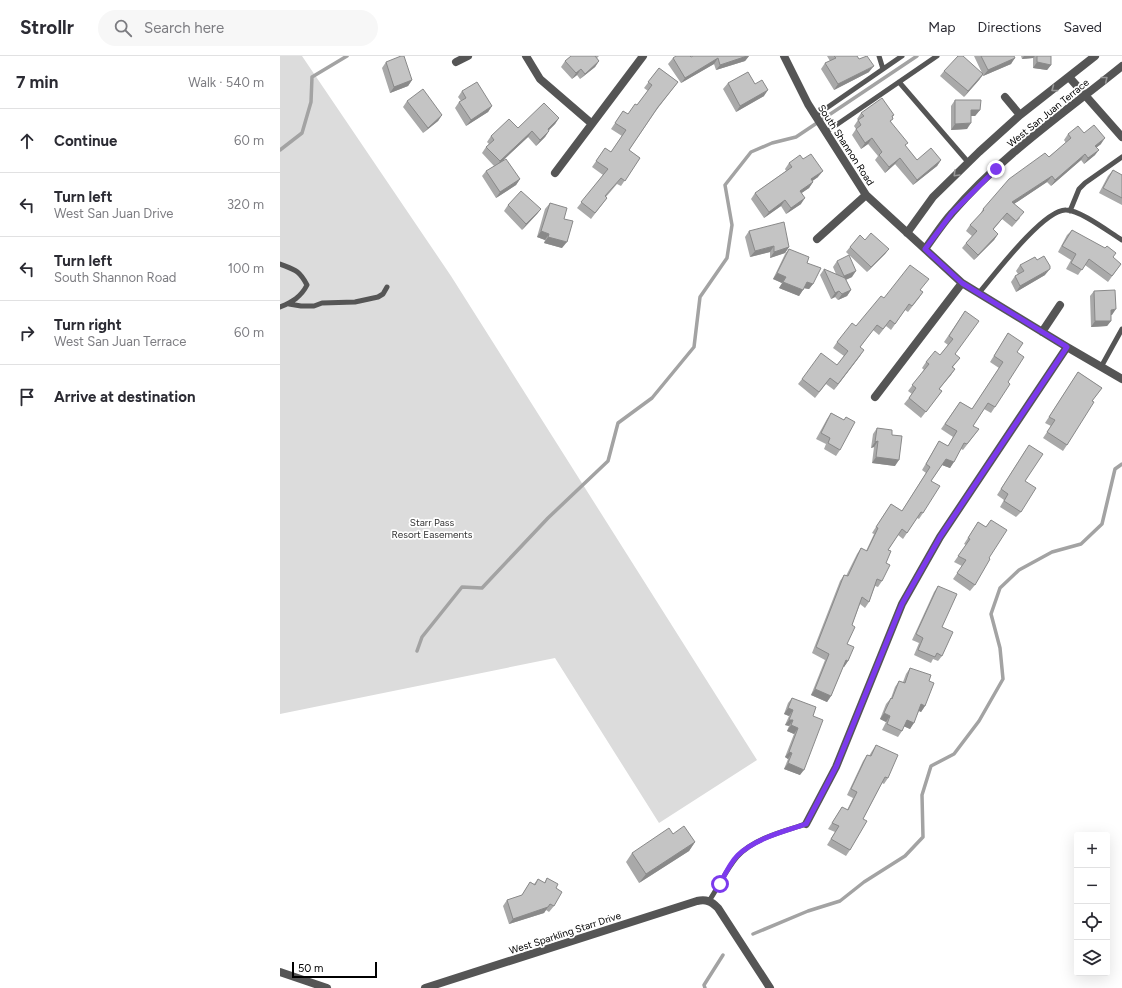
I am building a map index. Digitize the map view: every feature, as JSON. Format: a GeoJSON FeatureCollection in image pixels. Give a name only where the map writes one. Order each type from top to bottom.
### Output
{"type":"FeatureCollection","features":[{"type":"Feature","properties":{"kind":"street"},"geometry":{"type":"LineString","coordinates":[[456,62],[468,56]]}},
{"type":"Feature","properties":{"kind":"street"},"geometry":{"type":"LineString","coordinates":[[526,56],[540,79],[591,124]]}},
{"type":"Feature","properties":{"kind":"street"},"geometry":{"type":"LineString","coordinates":[[555,173],[643,56]]}},
{"type":"Feature","properties":{"kind":"street","name":"South Shannon Road"},"geometry":{"type":"LineString","coordinates":[[784,56],[808,104],[866,195],[962,283],[1122,379]]}},
{"type":"Feature","properties":{"kind":"street","name":"West San Juan Terrace"},"geometry":{"type":"LineString","coordinates":[[907,233],[933,197],[968,162],[1020,115],[1069,78],[1095,56]]}},
{"type":"Feature","properties":{"kind":"street","name":"West San Juan Terrace"},"geometry":{"type":"LineString","coordinates":[[925,249],[952,213],[1028,139],[1122,66]]}},
{"type":"Feature","properties":{"kind":"street"},"geometry":{"type":"LineString","coordinates":[[1069,78],[1122,137]]}},
{"type":"Feature","properties":{"kind":"street","name":"West San Juan Terrace"},"geometry":{"type":"LineString","coordinates":[[1005,97],[1020,115]]}},
{"type":"Feature","properties":{"kind":"street"},"geometry":{"type":"LineString","coordinates":[[817,239],[866,195]]}},
{"type":"Feature","properties":{"kind":"street"},"geometry":{"type":"LineString","coordinates":[[875,397],[962,283]]}},
{"type":"Feature","properties":{"kind":"street"},"geometry":{"type":"LineString","coordinates":[[1042,332],[1060,305]]}},
{"type":"Feature","properties":{"kind":"street"},"geometry":{"type":"LineString","coordinates":[[806,824],[836,767],[902,604],[940,537],[1067,347]]}},
{"type":"Feature","properties":{"kind":"street","name":"West Sparkling Starr Drive"},"geometry":{"type":"LineString","coordinates":[[425,988],[697,901],[704,900],[710,902]]}},
{"type":"Feature","properties":{"kind":"street"},"geometry":{"type":"LineString","coordinates":[[710,902],[722,913],[770,988]]}},
{"type":"Feature","properties":{"kind":"street"},"geometry":{"type":"LineString","coordinates":[[280,972],[327,988]]}},
{"type":"Feature","properties":{"kind":"lane"},"geometry":{"type":"LineString","coordinates":[[879,56],[883,69]]}},
{"type":"Feature","properties":{"kind":"lane"},"geometry":{"type":"LineString","coordinates":[[816,116],[902,56]]}},
{"type":"Feature","properties":{"kind":"lane"},"geometry":{"type":"LineString","coordinates":[[826,132],[938,56]]}},
{"type":"Feature","properties":{"kind":"lane"},"geometry":{"type":"LineString","coordinates":[[899,82],[968,162]]}},
{"type":"Feature","properties":{"kind":"lane"},"geometry":{"type":"LineString","coordinates":[[1070,211],[1079,189],[1122,156]]}},
{"type":"Feature","properties":{"kind":"lane"},"geometry":{"type":"LineString","coordinates":[[979,293],[1036,226],[1056,212],[1066,210],[1079,213],[1122,240]]}},
{"type":"Feature","properties":{"kind":"lane"},"geometry":{"type":"LineString","coordinates":[[280,264],[296,270],[302,276],[307,285],[303,293],[289,304],[280,307]]}},
{"type":"Feature","properties":{"kind":"lane"},"geometry":{"type":"LineString","coordinates":[[289,304],[314,306],[322,303],[355,302],[378,297],[383,294],[387,287]]}},
{"type":"Feature","properties":{"kind":"lane"},"geometry":{"type":"LineString","coordinates":[[1101,367],[1122,329]]}},
{"type":"Feature","properties":{"kind":"lane"},"geometry":{"type":"LineString","coordinates":[[710,902],[728,869],[738,855],[755,842],[806,824]]}},
{"type":"Feature","properties":{"kind":"green space","name":"Starr Pass Resort Easements"},"geometry":{"type":"Polygon","coordinates":[[[280,56],[302,56],[451,276],[757,760],[659,823],[555,658],[280,714],[280,56]]]}},
{"type":"Feature","properties":{"kind":"building"},"geometry":{"type":"Polygon","coordinates":[[[404,56],[412,80],[394,87],[386,62],[404,56]]]}},
{"type":"Feature","properties":{"kind":"building"},"geometry":{"type":"Polygon","coordinates":[[[571,56],[595,56],[599,61],[585,74],[581,69],[576,73],[565,61],[571,56]]]}},
{"type":"Feature","properties":{"kind":"building"},"geometry":{"type":"Polygon","coordinates":[[[676,56],[747,56],[720,65],[718,58],[685,78],[673,58],[676,56]]]}},
{"type":"Feature","properties":{"kind":"building"},"geometry":{"type":"Polygon","coordinates":[[[834,56],[857,56],[859,59],[867,56],[874,66],[838,84],[825,63],[836,58],[834,56]]]}},
{"type":"Feature","properties":{"kind":"building"},"geometry":{"type":"Polygon","coordinates":[[[958,56],[963,56],[983,74],[968,91],[944,71],[958,56]]]}},
{"type":"Feature","properties":{"kind":"building"},"geometry":{"type":"Polygon","coordinates":[[[981,56],[1014,56],[1015,58],[988,70],[981,56]]]}},
{"type":"Feature","properties":{"kind":"building"},"geometry":{"type":"Polygon","coordinates":[[[1037,56],[1051,56],[1051,65],[1037,62],[1037,56]]]}},
{"type":"Feature","properties":{"kind":"building"},"geometry":{"type":"Polygon","coordinates":[[[659,68],[678,82],[658,107],[629,150],[640,158],[625,181],[621,178],[605,196],[607,198],[595,213],[581,202],[608,169],[596,161],[605,148],[611,152],[626,130],[615,123],[623,111],[628,114],[635,104],[637,105],[652,85],[648,82],[659,68]]]}},
{"type":"Feature","properties":{"kind":"building"},"geometry":{"type":"Polygon","coordinates":[[[748,72],[755,84],[762,80],[768,90],[740,106],[728,83],[748,72]]]}},
{"type":"Feature","properties":{"kind":"building"},"geometry":{"type":"Polygon","coordinates":[[[477,82],[492,106],[471,120],[459,102],[466,98],[462,91],[477,82]]]}},
{"type":"Feature","properties":{"kind":"building"},"geometry":{"type":"Polygon","coordinates":[[[423,89],[442,115],[428,128],[407,101],[423,89]]]}},
{"type":"Feature","properties":{"kind":"building"},"geometry":{"type":"Polygon","coordinates":[[[882,98],[894,115],[892,116],[893,119],[890,121],[908,143],[905,145],[917,160],[931,148],[941,160],[917,180],[900,158],[889,167],[879,155],[882,152],[872,138],[865,143],[856,129],[861,125],[858,120],[864,116],[861,113],[882,98]]]}},
{"type":"Feature","properties":{"kind":"building"},"geometry":{"type":"Polygon","coordinates":[[[955,100],[981,100],[980,110],[971,110],[971,123],[955,124],[955,100]]]}},
{"type":"Feature","properties":{"kind":"building"},"geometry":{"type":"Polygon","coordinates":[[[544,103],[559,118],[540,140],[532,131],[500,161],[486,147],[494,140],[491,136],[509,119],[518,128],[544,103]]]}},
{"type":"Feature","properties":{"kind":"building"},"geometry":{"type":"Polygon","coordinates":[[[1094,125],[1105,138],[1095,146],[1099,150],[1088,158],[1085,154],[1055,180],[1052,176],[1012,202],[1024,212],[1016,221],[1007,213],[993,229],[998,234],[978,255],[966,243],[977,231],[970,225],[1009,179],[1045,153],[1049,157],[1071,138],[1068,134],[1078,126],[1084,133],[1094,125]]]}},
{"type":"Feature","properties":{"kind":"building"},"geometry":{"type":"Polygon","coordinates":[[[811,154],[823,171],[811,179],[813,182],[800,191],[805,198],[791,208],[785,200],[769,212],[755,193],[792,167],[789,163],[800,155],[803,159],[811,154]]]}},
{"type":"Feature","properties":{"kind":"building"},"geometry":{"type":"Polygon","coordinates":[[[506,159],[520,179],[500,192],[486,171],[506,159]]]}},
{"type":"Feature","properties":{"kind":"building"},"geometry":{"type":"Polygon","coordinates":[[[1113,170],[1122,175],[1122,198],[1103,188],[1113,170]]]}},
{"type":"Feature","properties":{"kind":"building"},"geometry":{"type":"Polygon","coordinates":[[[521,191],[541,209],[526,224],[508,205],[521,191]]]}},
{"type":"Feature","properties":{"kind":"building"},"geometry":{"type":"Polygon","coordinates":[[[550,203],[567,208],[564,219],[573,221],[567,242],[548,237],[549,234],[541,231],[550,203]]]}},
{"type":"Feature","properties":{"kind":"building"},"geometry":{"type":"Polygon","coordinates":[[[784,222],[789,247],[774,252],[774,246],[755,251],[749,231],[784,222]]]}},
{"type":"Feature","properties":{"kind":"building"},"geometry":{"type":"Polygon","coordinates":[[[1072,230],[1105,248],[1107,246],[1116,253],[1113,257],[1121,264],[1112,276],[1089,259],[1082,270],[1071,263],[1076,254],[1062,246],[1072,230]]]}},
{"type":"Feature","properties":{"kind":"building"},"geometry":{"type":"Polygon","coordinates":[[[871,233],[889,249],[871,267],[850,247],[860,235],[865,240],[871,233]]]}},
{"type":"Feature","properties":{"kind":"building"},"geometry":{"type":"Polygon","coordinates":[[[789,249],[809,257],[807,263],[821,268],[813,284],[807,282],[803,290],[783,282],[786,277],[777,273],[789,249]]]}},
{"type":"Feature","properties":{"kind":"building"},"geometry":{"type":"Polygon","coordinates":[[[849,255],[856,271],[844,276],[837,261],[849,255]]]}},
{"type":"Feature","properties":{"kind":"building"},"geometry":{"type":"Polygon","coordinates":[[[1044,256],[1050,266],[1050,269],[1020,286],[1015,276],[1024,271],[1020,265],[1035,257],[1037,260],[1044,256]]]}},
{"type":"Feature","properties":{"kind":"building"},"geometry":{"type":"Polygon","coordinates":[[[910,265],[929,279],[920,290],[923,292],[912,306],[909,304],[895,324],[890,320],[883,329],[877,325],[860,347],[864,350],[838,384],[830,378],[819,392],[802,379],[821,353],[837,365],[848,351],[837,342],[852,323],[856,326],[881,296],[884,298],[910,265]]]}},
{"type":"Feature","properties":{"kind":"building"},"geometry":{"type":"Polygon","coordinates":[[[824,269],[845,278],[851,290],[842,294],[839,291],[835,293],[824,269]]]}},
{"type":"Feature","properties":{"kind":"building"},"geometry":{"type":"Polygon","coordinates":[[[1115,290],[1116,309],[1111,310],[1111,321],[1095,321],[1094,291],[1115,290]]]}},
{"type":"Feature","properties":{"kind":"building"},"geometry":{"type":"Polygon","coordinates":[[[965,311],[979,321],[955,354],[960,358],[952,367],[955,369],[939,389],[942,391],[926,412],[909,398],[916,388],[912,385],[929,364],[926,362],[935,351],[940,355],[953,339],[949,336],[965,311]]]}},
{"type":"Feature","properties":{"kind":"building"},"geometry":{"type":"Polygon","coordinates":[[[1008,333],[1023,343],[1017,352],[1024,357],[1008,382],[1010,384],[995,407],[988,403],[973,426],[979,429],[967,444],[964,443],[954,462],[946,459],[931,481],[940,486],[923,513],[921,512],[907,533],[902,529],[888,550],[891,551],[886,563],[890,565],[882,581],[877,579],[869,602],[862,597],[852,625],[855,627],[847,644],[854,647],[848,661],[846,660],[831,696],[815,689],[829,654],[816,647],[844,575],[848,576],[861,548],[867,551],[878,528],[876,527],[891,504],[902,511],[930,467],[926,464],[939,441],[948,446],[957,431],[945,424],[960,402],[972,409],[1003,362],[994,356],[1008,333]]]}},
{"type":"Feature","properties":{"kind":"building"},"geometry":{"type":"Polygon","coordinates":[[[1078,372],[1102,388],[1092,401],[1094,402],[1067,445],[1047,432],[1055,420],[1049,417],[1078,372]]]}},
{"type":"Feature","properties":{"kind":"building"},"geometry":{"type":"Polygon","coordinates":[[[831,413],[844,420],[846,417],[855,422],[840,450],[828,443],[830,438],[821,433],[831,413]]]}},
{"type":"Feature","properties":{"kind":"building"},"geometry":{"type":"Polygon","coordinates":[[[877,428],[892,430],[892,435],[902,436],[899,460],[876,457],[878,441],[875,442],[877,428]]]}},
{"type":"Feature","properties":{"kind":"building"},"geometry":{"type":"Polygon","coordinates":[[[1029,445],[1043,454],[1025,481],[1036,488],[1021,512],[1004,501],[1008,494],[1001,489],[1029,445]]]}},
{"type":"Feature","properties":{"kind":"building"},"geometry":{"type":"Polygon","coordinates":[[[991,520],[1007,530],[989,558],[990,559],[975,585],[957,573],[966,560],[958,556],[970,539],[968,538],[978,522],[986,527],[991,520]]]}},
{"type":"Feature","properties":{"kind":"building"},"geometry":{"type":"Polygon","coordinates":[[[938,586],[957,594],[942,627],[953,632],[942,656],[937,653],[935,657],[918,650],[923,638],[916,634],[938,586]]]}},
{"type":"Feature","properties":{"kind":"building"},"geometry":{"type":"Polygon","coordinates":[[[910,668],[931,675],[929,681],[934,683],[925,706],[921,704],[914,723],[907,720],[902,731],[887,724],[890,716],[884,713],[891,698],[892,699],[899,681],[905,683],[910,668]]]}},
{"type":"Feature","properties":{"kind":"building"},"geometry":{"type":"Polygon","coordinates":[[[792,698],[816,707],[813,716],[823,720],[804,770],[788,763],[792,753],[789,752],[798,728],[791,725],[793,720],[789,720],[793,710],[788,708],[792,698]]]}},
{"type":"Feature","properties":{"kind":"building"},"geometry":{"type":"Polygon","coordinates":[[[876,745],[898,755],[888,778],[885,777],[863,819],[867,821],[850,850],[831,839],[839,826],[832,823],[842,807],[848,810],[857,792],[851,789],[867,755],[871,756],[876,745]]]}},
{"type":"Feature","properties":{"kind":"building"},"geometry":{"type":"Polygon","coordinates":[[[684,826],[695,842],[646,874],[632,853],[669,828],[673,834],[684,826]]]}},
{"type":"Feature","properties":{"kind":"building"},"geometry":{"type":"Polygon","coordinates":[[[547,878],[558,884],[556,888],[562,892],[554,906],[550,904],[548,907],[513,919],[507,900],[522,895],[530,882],[535,885],[538,879],[545,883],[547,878]]]}},
{"type":"Feature","properties":{"kind":"waterway"},"geometry":{"type":"LineString","coordinates":[[280,150],[302,133],[311,102],[312,77],[347,56]]}},
{"type":"Feature","properties":{"kind":"waterway"},"geometry":{"type":"LineString","coordinates":[[417,651],[422,637],[462,587],[482,588],[548,518],[608,461],[618,423],[652,398],[694,347],[700,297],[727,258],[732,225],[725,185],[751,152],[772,143],[796,137],[917,56]]}},
{"type":"Feature","properties":{"kind":"waterway"},"geometry":{"type":"LineString","coordinates":[[753,934],[808,911],[840,901],[864,882],[905,856],[923,837],[922,795],[931,766],[954,754],[979,721],[1003,679],[1000,648],[991,614],[1000,588],[1019,570],[1052,552],[1081,544],[1102,524],[1115,469],[1122,464]]}},
{"type":"Feature","properties":{"kind":"waterway"},"geometry":{"type":"LineString","coordinates":[[705,988],[704,985],[723,955]]}},
{"type":"Feature","properties":{"kind":"route"},"geometry":{"type":"LineString","coordinates":[[720,884],[738,855],[755,842],[806,824],[836,767],[902,604],[940,537],[1067,347],[962,283],[925,249],[952,213],[996,169]]}}]}
